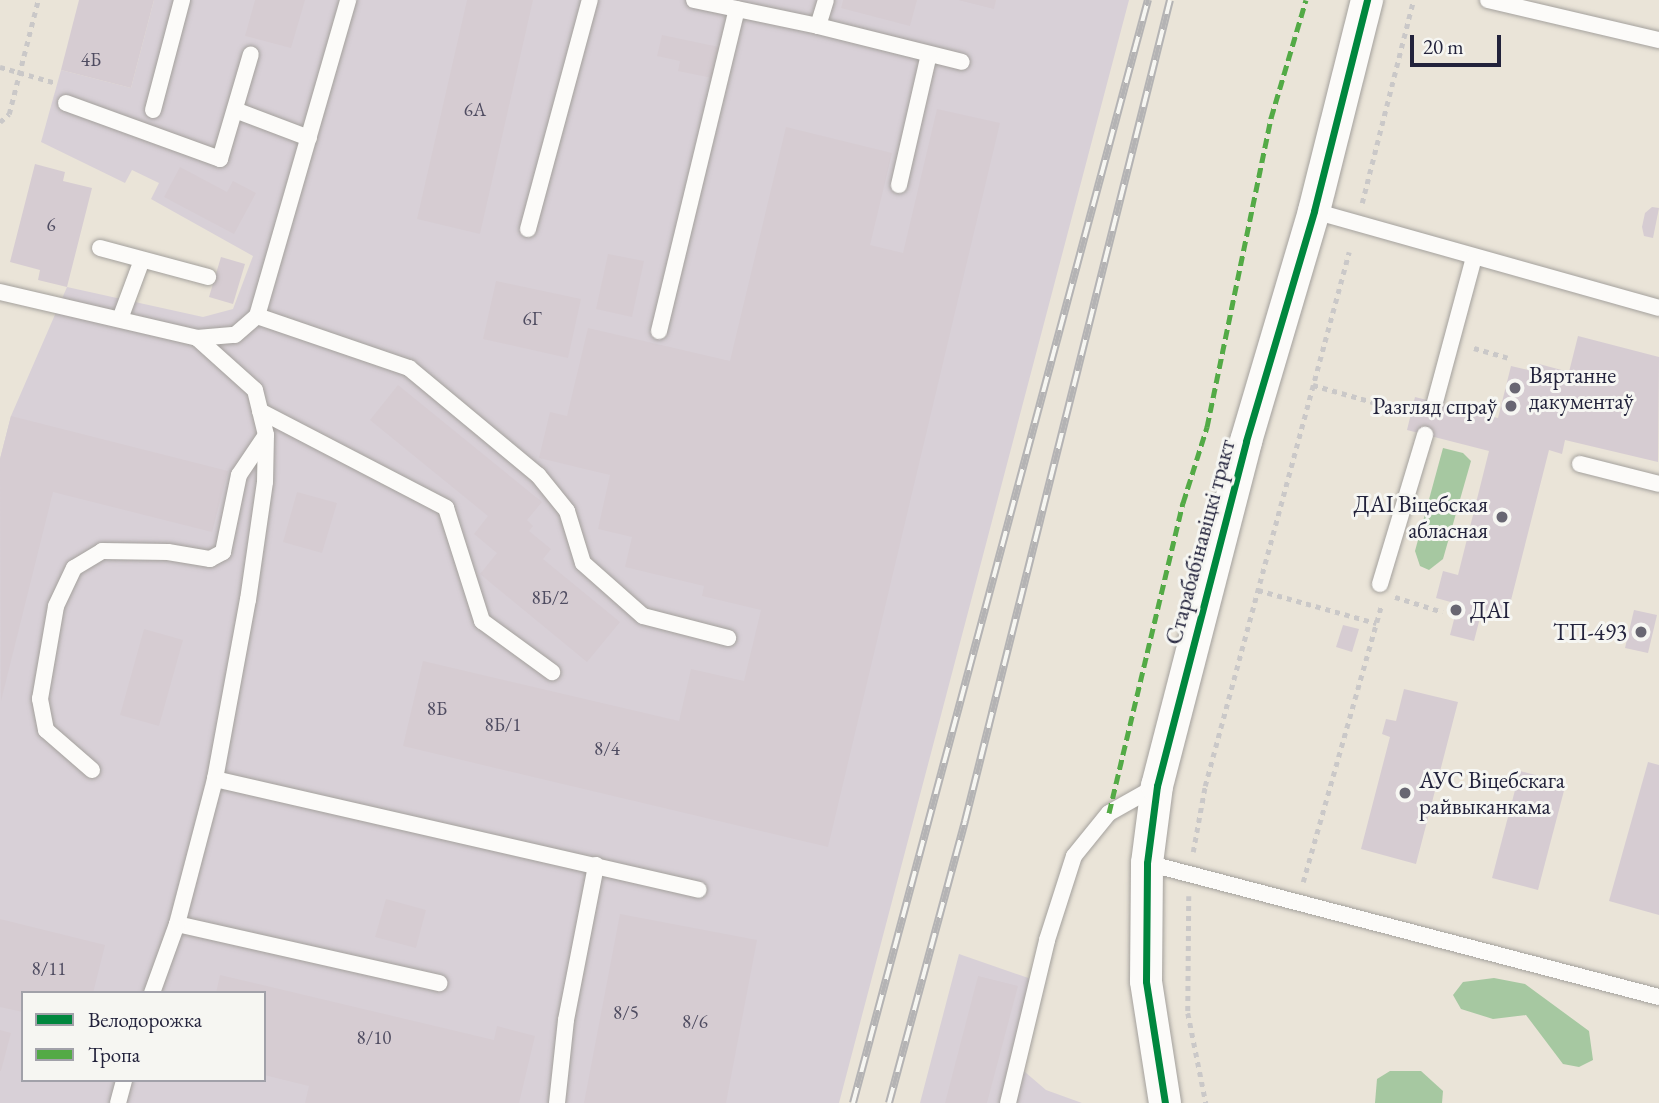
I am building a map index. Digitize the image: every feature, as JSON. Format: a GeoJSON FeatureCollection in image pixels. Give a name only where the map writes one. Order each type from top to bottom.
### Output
{"type":"FeatureCollection","features":[{"type":"Feature","properties":{"kind":"street","name":"Старабабінавіцкі тракт"},"geometry":{"type":"LineString","coordinates":[[1164,1101],[1146,981],[1147,863],[1157,786],[1246,441],[1314,211],[1367,0]]}},
{"type":"Feature","properties":{"kind":"lane"},"geometry":{"type":"LineString","coordinates":[[153,110],[182,0]]}},
{"type":"Feature","properties":{"kind":"lane"},"geometry":{"type":"LineString","coordinates":[[0,292],[197,338],[235,335],[257,316],[348,0]]}},
{"type":"Feature","properties":{"kind":"lane"},"geometry":{"type":"LineString","coordinates":[[528,229],[590,0]]}},
{"type":"Feature","properties":{"kind":"lane"},"geometry":{"type":"LineString","coordinates":[[694,0],[818,26],[962,62]]}},
{"type":"Feature","properties":{"kind":"lane"},"geometry":{"type":"LineString","coordinates":[[818,26],[826,0]]}},
{"type":"Feature","properties":{"kind":"lane"},"geometry":{"type":"LineString","coordinates":[[1488,0],[1659,40]]}},
{"type":"Feature","properties":{"kind":"lane"},"geometry":{"type":"LineString","coordinates":[[659,331],[737,9]]}},
{"type":"Feature","properties":{"kind":"lane"},"geometry":{"type":"LineString","coordinates":[[66,103],[220,159],[251,54]]}},
{"type":"Feature","properties":{"kind":"lane"},"geometry":{"type":"LineString","coordinates":[[899,185],[929,54]]}},
{"type":"Feature","properties":{"kind":"lane"},"geometry":{"type":"LineString","coordinates":[[235,110],[309,138]]}},
{"type":"Feature","properties":{"kind":"lane"},"geometry":{"type":"LineString","coordinates":[[1314,211],[1659,308]]}},
{"type":"Feature","properties":{"kind":"lane"},"geometry":{"type":"LineString","coordinates":[[100,248],[208,277]]}},
{"type":"Feature","properties":{"kind":"lane"},"geometry":{"type":"LineString","coordinates":[[1435,402],[1474,257]]}},
{"type":"Feature","properties":{"kind":"lane"},"geometry":{"type":"LineString","coordinates":[[121,319],[142,260]]}},
{"type":"Feature","properties":{"kind":"lane"},"geometry":{"type":"LineString","coordinates":[[257,316],[410,368],[538,475],[567,511],[583,562],[643,616],[728,638]]}},
{"type":"Feature","properties":{"kind":"lane"},"geometry":{"type":"LineString","coordinates":[[153,991],[177,924],[215,779],[248,600],[265,482],[266,435],[255,390],[197,338]]}},
{"type":"Feature","properties":{"kind":"lane"},"geometry":{"type":"LineString","coordinates":[[260,411],[446,508],[482,621],[552,672]]}},
{"type":"Feature","properties":{"kind":"lane"},"geometry":{"type":"LineString","coordinates":[[92,770],[46,730],[40,699],[56,606],[74,568],[102,551],[168,552],[211,559],[223,552],[239,475],[266,435]]}},
{"type":"Feature","properties":{"kind":"lane"},"geometry":{"type":"LineString","coordinates":[[1383,589],[1425,435]]}},
{"type":"Feature","properties":{"kind":"lane"},"geometry":{"type":"LineString","coordinates":[[1580,464],[1659,484]]}},
{"type":"Feature","properties":{"kind":"lane"},"geometry":{"type":"LineString","coordinates":[[215,779],[698,890]]}},
{"type":"Feature","properties":{"kind":"lane"},"geometry":{"type":"LineString","coordinates":[[1008,1103],[1047,940],[1074,856],[1110,813],[1157,786]]}},
{"type":"Feature","properties":{"kind":"lane"},"geometry":{"type":"LineString","coordinates":[[1147,863],[1659,997]]}},
{"type":"Feature","properties":{"kind":"lane"},"geometry":{"type":"LineString","coordinates":[[557,1103],[566,1020],[596,865]]}},
{"type":"Feature","properties":{"kind":"lane"},"geometry":{"type":"LineString","coordinates":[[177,924],[439,983]]}},
{"type":"Feature","properties":{"kind":"lane"},"geometry":{"type":"LineString","coordinates":[[118,1103],[123,1082]]}},
{"type":"Feature","properties":{"kind":"path"},"geometry":{"type":"LineString","coordinates":[[0,122],[9,114],[38,0]]}},
{"type":"Feature","properties":{"kind":"path"},"geometry":{"type":"LineString","coordinates":[[1361,207],[1413,1]]}},
{"type":"Feature","properties":{"kind":"path"},"geometry":{"type":"LineString","coordinates":[[1206,1103],[1188,1013],[1189,873],[1205,786],[1349,252]]}},
{"type":"Feature","properties":{"kind":"path"},"geometry":{"type":"LineString","coordinates":[[1463,345],[1508,358]]}},
{"type":"Feature","properties":{"kind":"path"},"geometry":{"type":"LineString","coordinates":[[1313,385],[1411,414]]}},
{"type":"Feature","properties":{"kind":"path"},"geometry":{"type":"LineString","coordinates":[[1297,902],[1376,623],[1383,589],[1443,612]]}},
{"type":"Feature","properties":{"kind":"path"},"geometry":{"type":"LineString","coordinates":[[1258,590],[1376,623]]}},
{"type":"Feature","properties":{"kind":"shaded area"},"geometry":{"type":"Polygon","coordinates":[[[154,0],[1129,0],[839,1103],[0,1103],[0,459],[11,416],[67,287],[203,317],[233,309],[253,256],[151,199],[159,183],[132,170],[125,183],[41,142],[61,70],[131,88],[154,0]]]}},
{"type":"Feature","properties":{"kind":"shaded area"},"geometry":{"type":"Polygon","coordinates":[[[959,954],[1040,982],[1018,1066],[1046,1090],[1082,1103],[920,1103],[959,954]]]}},
{"type":"Feature","properties":{"kind":"green space"},"geometry":{"type":"Polygon","coordinates":[[[1443,448],[1463,453],[1471,461],[1443,559],[1429,570],[1420,566],[1415,551],[1443,448]]]}},
{"type":"Feature","properties":{"kind":"green space"},"geometry":{"type":"Polygon","coordinates":[[[1494,978],[1525,984],[1589,1031],[1593,1060],[1579,1067],[1563,1064],[1526,1015],[1493,1019],[1461,1009],[1453,995],[1463,982],[1494,978]]]}},
{"type":"Feature","properties":{"kind":"green space"},"geometry":{"type":"Polygon","coordinates":[[[1390,1071],[1421,1071],[1443,1091],[1442,1103],[1375,1103],[1377,1079],[1390,1071]]]}},
{"type":"Feature","properties":{"kind":"building"},"geometry":{"type":"Polygon","coordinates":[[[79,0],[154,0],[131,88],[61,70],[79,0]]]}},
{"type":"Feature","properties":{"kind":"building"},"geometry":{"type":"Polygon","coordinates":[[[255,0],[305,0],[291,48],[245,36],[255,0]]]}},
{"type":"Feature","properties":{"kind":"building"},"geometry":{"type":"Polygon","coordinates":[[[467,0],[533,0],[480,234],[417,219],[467,0]]]}},
{"type":"Feature","properties":{"kind":"building"},"geometry":{"type":"Polygon","coordinates":[[[843,0],[917,0],[910,26],[841,8],[843,0]]]}},
{"type":"Feature","properties":{"kind":"building"},"geometry":{"type":"Polygon","coordinates":[[[958,0],[996,0],[994,9],[958,0]]]}},
{"type":"Feature","properties":{"kind":"building"},"geometry":{"type":"Polygon","coordinates":[[[662,35],[719,47],[712,78],[678,71],[680,61],[657,56],[662,35]]]}},
{"type":"Feature","properties":{"kind":"building"},"geometry":{"type":"Polygon","coordinates":[[[937,109],[1000,123],[828,847],[403,746],[423,661],[679,721],[691,669],[744,681],[761,610],[702,596],[704,586],[625,567],[632,537],[598,529],[610,475],[539,458],[550,412],[567,416],[588,328],[730,361],[786,127],[892,153],[870,245],[903,253],[937,109]]]}},
{"type":"Feature","properties":{"kind":"building"},"geometry":{"type":"Polygon","coordinates":[[[35,164],[65,172],[63,181],[92,188],[67,287],[38,280],[40,270],[10,262],[35,164]]]}},
{"type":"Feature","properties":{"kind":"building"},"geometry":{"type":"Polygon","coordinates":[[[180,167],[227,192],[233,181],[256,193],[234,234],[164,197],[180,167]]]}},
{"type":"Feature","properties":{"kind":"building"},"geometry":{"type":"Polygon","coordinates":[[[1652,207],[1659,208],[1653,238],[1644,236],[1642,227],[1645,213],[1652,207]]]}},
{"type":"Feature","properties":{"kind":"building"},"geometry":{"type":"Polygon","coordinates":[[[608,254],[644,261],[632,317],[596,309],[608,254]]]}},
{"type":"Feature","properties":{"kind":"building"},"geometry":{"type":"Polygon","coordinates":[[[221,257],[245,264],[233,304],[209,297],[221,257]]]}},
{"type":"Feature","properties":{"kind":"building"},"geometry":{"type":"Polygon","coordinates":[[[496,281],[581,299],[568,358],[483,339],[496,281]]]}},
{"type":"Feature","properties":{"kind":"building","name":"ДАІ Віцебская абласная"},"geometry":{"type":"Polygon","coordinates":[[[1578,336],[1659,357],[1658,462],[1565,440],[1562,454],[1549,450],[1507,616],[1482,610],[1474,641],[1450,635],[1458,604],[1436,598],[1443,571],[1458,575],[1489,451],[1407,430],[1415,397],[1498,418],[1511,366],[1537,372],[1539,364],[1569,372],[1578,336]]]}},
{"type":"Feature","properties":{"kind":"building"},"geometry":{"type":"Polygon","coordinates":[[[398,385],[542,502],[527,520],[533,526],[529,531],[551,549],[543,559],[620,622],[587,662],[480,574],[497,553],[474,534],[488,516],[370,420],[398,385]]]}},
{"type":"Feature","properties":{"kind":"building"},"geometry":{"type":"Polygon","coordinates":[[[11,416],[228,471],[212,532],[53,492],[1,701],[0,459],[11,416]]]}},
{"type":"Feature","properties":{"kind":"building"},"geometry":{"type":"Polygon","coordinates":[[[297,492],[337,503],[322,553],[283,542],[297,492]]]}},
{"type":"Feature","properties":{"kind":"building","name":"ТП-493"},"geometry":{"type":"Polygon","coordinates":[[[1634,610],[1657,615],[1648,653],[1625,648],[1634,610]]]}},
{"type":"Feature","properties":{"kind":"building"},"geometry":{"type":"Polygon","coordinates":[[[1343,625],[1359,629],[1352,652],[1336,647],[1343,625]]]}},
{"type":"Feature","properties":{"kind":"building"},"geometry":{"type":"Polygon","coordinates":[[[144,629],[183,640],[159,726],[120,715],[144,629]]]}},
{"type":"Feature","properties":{"kind":"building","name":"АУС Віцебскага райвыканкама"},"geometry":{"type":"Polygon","coordinates":[[[1404,689],[1458,702],[1416,864],[1361,849],[1390,737],[1382,734],[1386,719],[1396,721],[1404,689]]]}},
{"type":"Feature","properties":{"kind":"building"},"geometry":{"type":"Polygon","coordinates":[[[1648,762],[1659,765],[1659,915],[1609,901],[1648,762]]]}},
{"type":"Feature","properties":{"kind":"building"},"geometry":{"type":"Polygon","coordinates":[[[1520,771],[1566,783],[1538,890],[1492,878],[1520,771]]]}},
{"type":"Feature","properties":{"kind":"building"},"geometry":{"type":"Polygon","coordinates":[[[386,899],[426,910],[416,948],[375,937],[386,899]]]}},
{"type":"Feature","properties":{"kind":"building"},"geometry":{"type":"Polygon","coordinates":[[[620,914],[757,940],[726,1103],[584,1103],[620,914]]]}},
{"type":"Feature","properties":{"kind":"building"},"geometry":{"type":"Polygon","coordinates":[[[0,919],[105,945],[94,991],[21,991],[21,1012],[0,1007],[0,919]]]}},
{"type":"Feature","properties":{"kind":"building"},"geometry":{"type":"Polygon","coordinates":[[[220,975],[494,1040],[497,1026],[535,1036],[519,1103],[305,1103],[309,1086],[266,1075],[266,991],[216,991],[220,975]]]}},
{"type":"Feature","properties":{"kind":"building"},"geometry":{"type":"Polygon","coordinates":[[[978,976],[1018,986],[987,1103],[945,1103],[978,976]]]}},
{"type":"Feature","properties":{"kind":"building"},"geometry":{"type":"Polygon","coordinates":[[[0,1030],[11,1033],[1,1071],[0,1071],[0,1030]]]}},
{"type":"Feature","properties":{"kind":"railway"},"geometry":{"type":"LineString","coordinates":[[853,1103],[1148,0]]}},
{"type":"Feature","properties":{"kind":"railway"},"geometry":{"type":"LineString","coordinates":[[889,1103],[965,821],[1170,0]]}},
{"type":"Feature","properties":{"kind":"marked path"},"geometry":{"type":"LineString","coordinates":[[1109,813],[1183,503],[1207,427],[1271,118],[1306,0]]}},
{"type":"Feature","properties":{"kind":"cycle path"},"geometry":{"type":"LineString","coordinates":[[1165,1103],[1146,981],[1147,863],[1157,786],[1246,441],[1314,211],[1367,0]]}},
{"type":"Feature","properties":{"kind":"place","name":"Вяртанне дакументаў"},"geometry":{"type":"Point","coordinates":[1515,388]}},
{"type":"Feature","properties":{"kind":"place","name":"Разгляд спраў"},"geometry":{"type":"Point","coordinates":[1511,406]}},
{"type":"Feature","properties":{"kind":"place","name":"ДАІ Віцебская абласная"},"geometry":{"type":"Point","coordinates":[1502,517]}},
{"type":"Feature","properties":{"kind":"place","name":"ДАІ"},"geometry":{"type":"Point","coordinates":[1456,610]}},
{"type":"Feature","properties":{"kind":"place","name":"ТП-493"},"geometry":{"type":"Point","coordinates":[1641,632]}},
{"type":"Feature","properties":{"kind":"place","name":"АУС Віцебскага райвыканкама"},"geometry":{"type":"Point","coordinates":[1405,793]}}]}
